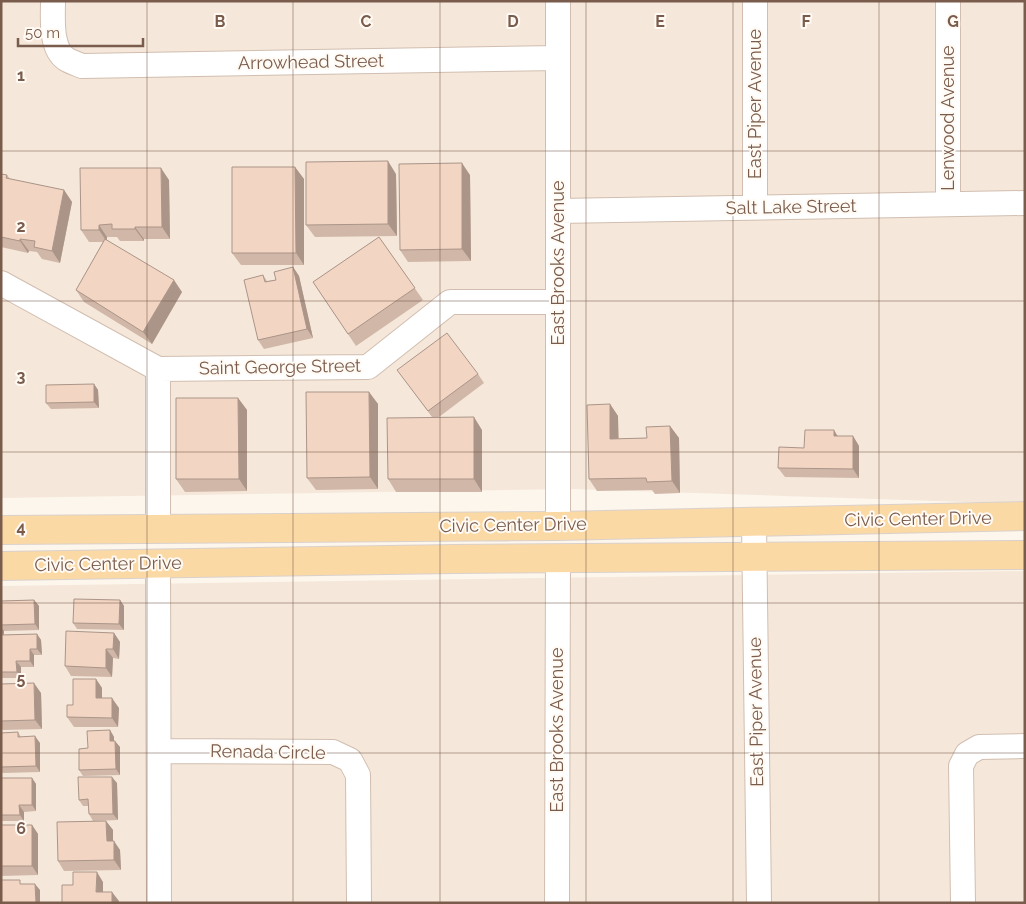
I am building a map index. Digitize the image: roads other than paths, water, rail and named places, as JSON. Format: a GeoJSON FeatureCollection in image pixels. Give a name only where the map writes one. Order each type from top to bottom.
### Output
{"type":"FeatureCollection","features":[{"type":"Feature","properties":{"kind":"main road","name":"Civic Center Drive"},"geometry":{"type":"LineString","coordinates":[[1,530],[558,526],[1025,516]]}},
{"type":"Feature","properties":{"kind":"main road"},"geometry":{"type":"LineString","coordinates":[[558,558],[562,545],[568,542],[609,538],[613,533],[613,524]]}},
{"type":"Feature","properties":{"kind":"main road"},"geometry":{"type":"LineString","coordinates":[[454,559],[464,547],[470,544],[530,543],[545,536],[558,526]]}},
{"type":"Feature","properties":{"kind":"main road"},"geometry":{"type":"LineString","coordinates":[[158,562],[161,554],[171,547],[270,527]]}},
{"type":"Feature","properties":{"kind":"main road"},"geometry":{"type":"LineString","coordinates":[[62,564],[142,545],[150,540],[158,528]]}},
{"type":"Feature","properties":{"kind":"main road","name":"Civic Center Drive"},"geometry":{"type":"LineString","coordinates":[[1,566],[158,562],[1025,555]]}},
{"type":"Feature","properties":{"kind":"street","name":"Arrowhead Street"},"geometry":{"type":"LineString","coordinates":[[53,1],[53,24],[56,44],[65,58],[82,66],[558,58]]}},
{"type":"Feature","properties":{"kind":"street","name":"East Brooks Avenue"},"geometry":{"type":"LineString","coordinates":[[558,1],[558,526]]}},
{"type":"Feature","properties":{"kind":"street","name":"East Piper Avenue"},"geometry":{"type":"LineString","coordinates":[[755,1],[755,207]]}},
{"type":"Feature","properties":{"kind":"street","name":"Lenwood Avenue"},"geometry":{"type":"LineString","coordinates":[[948,1],[948,204]]}},
{"type":"Feature","properties":{"kind":"street","name":"Salt Lake Street"},"geometry":{"type":"LineString","coordinates":[[558,211],[1025,203]]}},
{"type":"Feature","properties":{"kind":"street","name":"Saint George Street"},"geometry":{"type":"LineString","coordinates":[[1,283],[158,369],[368,367],[450,302],[558,302]]}},
{"type":"Feature","properties":{"kind":"street"},"geometry":{"type":"LineString","coordinates":[[158,369],[158,528]]}},
{"type":"Feature","properties":{"kind":"street","name":"East Piper Avenue"},"geometry":{"type":"LineString","coordinates":[[754,522],[759,903]]}},
{"type":"Feature","properties":{"kind":"street","name":"East Brooks Avenue"},"geometry":{"type":"LineString","coordinates":[[557,903],[558,558]]}},
{"type":"Feature","properties":{"kind":"street"},"geometry":{"type":"LineString","coordinates":[[158,562],[159,903]]}},
{"type":"Feature","properties":{"kind":"street"},"geometry":{"type":"LineString","coordinates":[[963,903],[961,766],[967,754],[979,747],[1025,746]]}},
{"type":"Feature","properties":{"kind":"street","name":"Renada Circle"},"geometry":{"type":"LineString","coordinates":[[160,751],[333,752],[350,760],[358,775],[359,903]]}}]}
